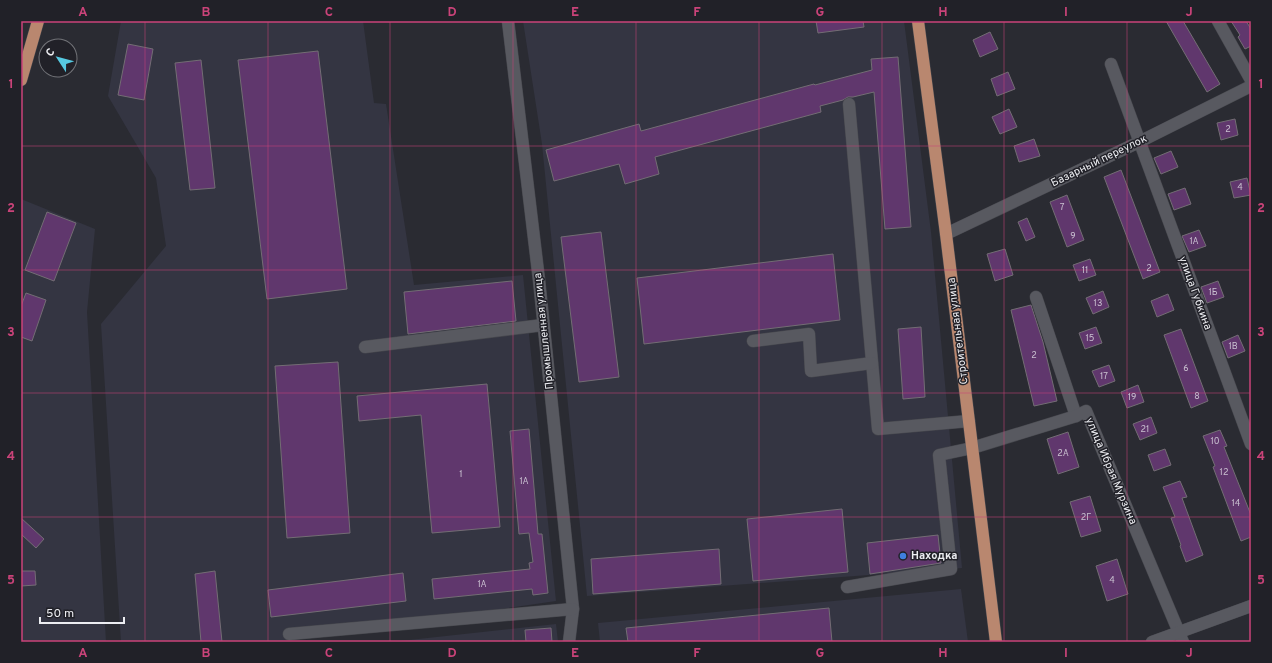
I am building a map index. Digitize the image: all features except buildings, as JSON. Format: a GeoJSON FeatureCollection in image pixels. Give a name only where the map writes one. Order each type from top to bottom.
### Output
{"type":"FeatureCollection","features":[{"type":"Feature","properties":{"kind":"main road"},"geometry":{"type":"LineString","coordinates":[[21,80],[38,21]]}},
{"type":"Feature","properties":{"kind":"main road","name":"Строительная улица"},"geometry":{"type":"LineString","coordinates":[[918,21],[946,234],[996,642]]}},
{"type":"Feature","properties":{"kind":"street","name":"Промышленная улица"},"geometry":{"type":"LineString","coordinates":[[508,21],[543,325],[572,609],[568,642]]}},
{"type":"Feature","properties":{"kind":"street"},"geometry":{"type":"LineString","coordinates":[[1218,21],[1251,80]]}},
{"type":"Feature","properties":{"kind":"street","name":"улица Губкина"},"geometry":{"type":"LineString","coordinates":[[1111,64],[1251,444]]}},
{"type":"Feature","properties":{"kind":"street","name":"Базарный переулок"},"geometry":{"type":"LineString","coordinates":[[946,234],[1139,142],[1251,86]]}},
{"type":"Feature","properties":{"kind":"street"},"geometry":{"type":"LineString","coordinates":[[849,104],[878,429],[969,421]]}},
{"type":"Feature","properties":{"kind":"street"},"geometry":{"type":"LineString","coordinates":[[1036,297],[1076,416]]}},
{"type":"Feature","properties":{"kind":"street"},"geometry":{"type":"LineString","coordinates":[[365,347],[543,325]]}},
{"type":"Feature","properties":{"kind":"street"},"geometry":{"type":"LineString","coordinates":[[753,341],[809,334],[811,371],[872,363]]}},
{"type":"Feature","properties":{"kind":"street","name":"улица Ибрая Мурзина"},"geometry":{"type":"LineString","coordinates":[[847,587],[951,569],[939,455],[972,448],[1076,416],[1086,410],[1181,637]]}},
{"type":"Feature","properties":{"kind":"street"},"geometry":{"type":"LineString","coordinates":[[1152,642],[1181,637],[1251,606]]}},
{"type":"Feature","properties":{"kind":"street"},"geometry":{"type":"LineString","coordinates":[[289,634],[572,609]]}},
{"type":"Feature","properties":{"kind":"shaded area"},"geometry":{"type":"Polygon","coordinates":[[[121,21],[363,21],[374,103],[386,104],[414,285],[523,275],[556,601],[276,642],[121,642],[101,324],[166,246],[156,178],[108,96],[121,21]]]}},
{"type":"Feature","properties":{"kind":"shaded area"},"geometry":{"type":"Polygon","coordinates":[[[523,21],[904,21],[931,232],[962,568],[587,596],[542,144],[523,21]]]}},
{"type":"Feature","properties":{"kind":"shaded area"},"geometry":{"type":"Polygon","coordinates":[[[21,199],[95,229],[87,312],[106,642],[21,642],[21,199]]]}},
{"type":"Feature","properties":{"kind":"shaded area"},"geometry":{"type":"Polygon","coordinates":[[[961,589],[968,642],[600,642],[598,623],[961,589]]]}},
{"type":"Feature","properties":{"kind":"shaded area"},"geometry":{"type":"Polygon","coordinates":[[[556,624],[558,642],[391,642],[556,624]]]}},
{"type":"Feature","properties":{"kind":"place","name":"Находка"},"geometry":{"type":"Point","coordinates":[903,556]}}]}
